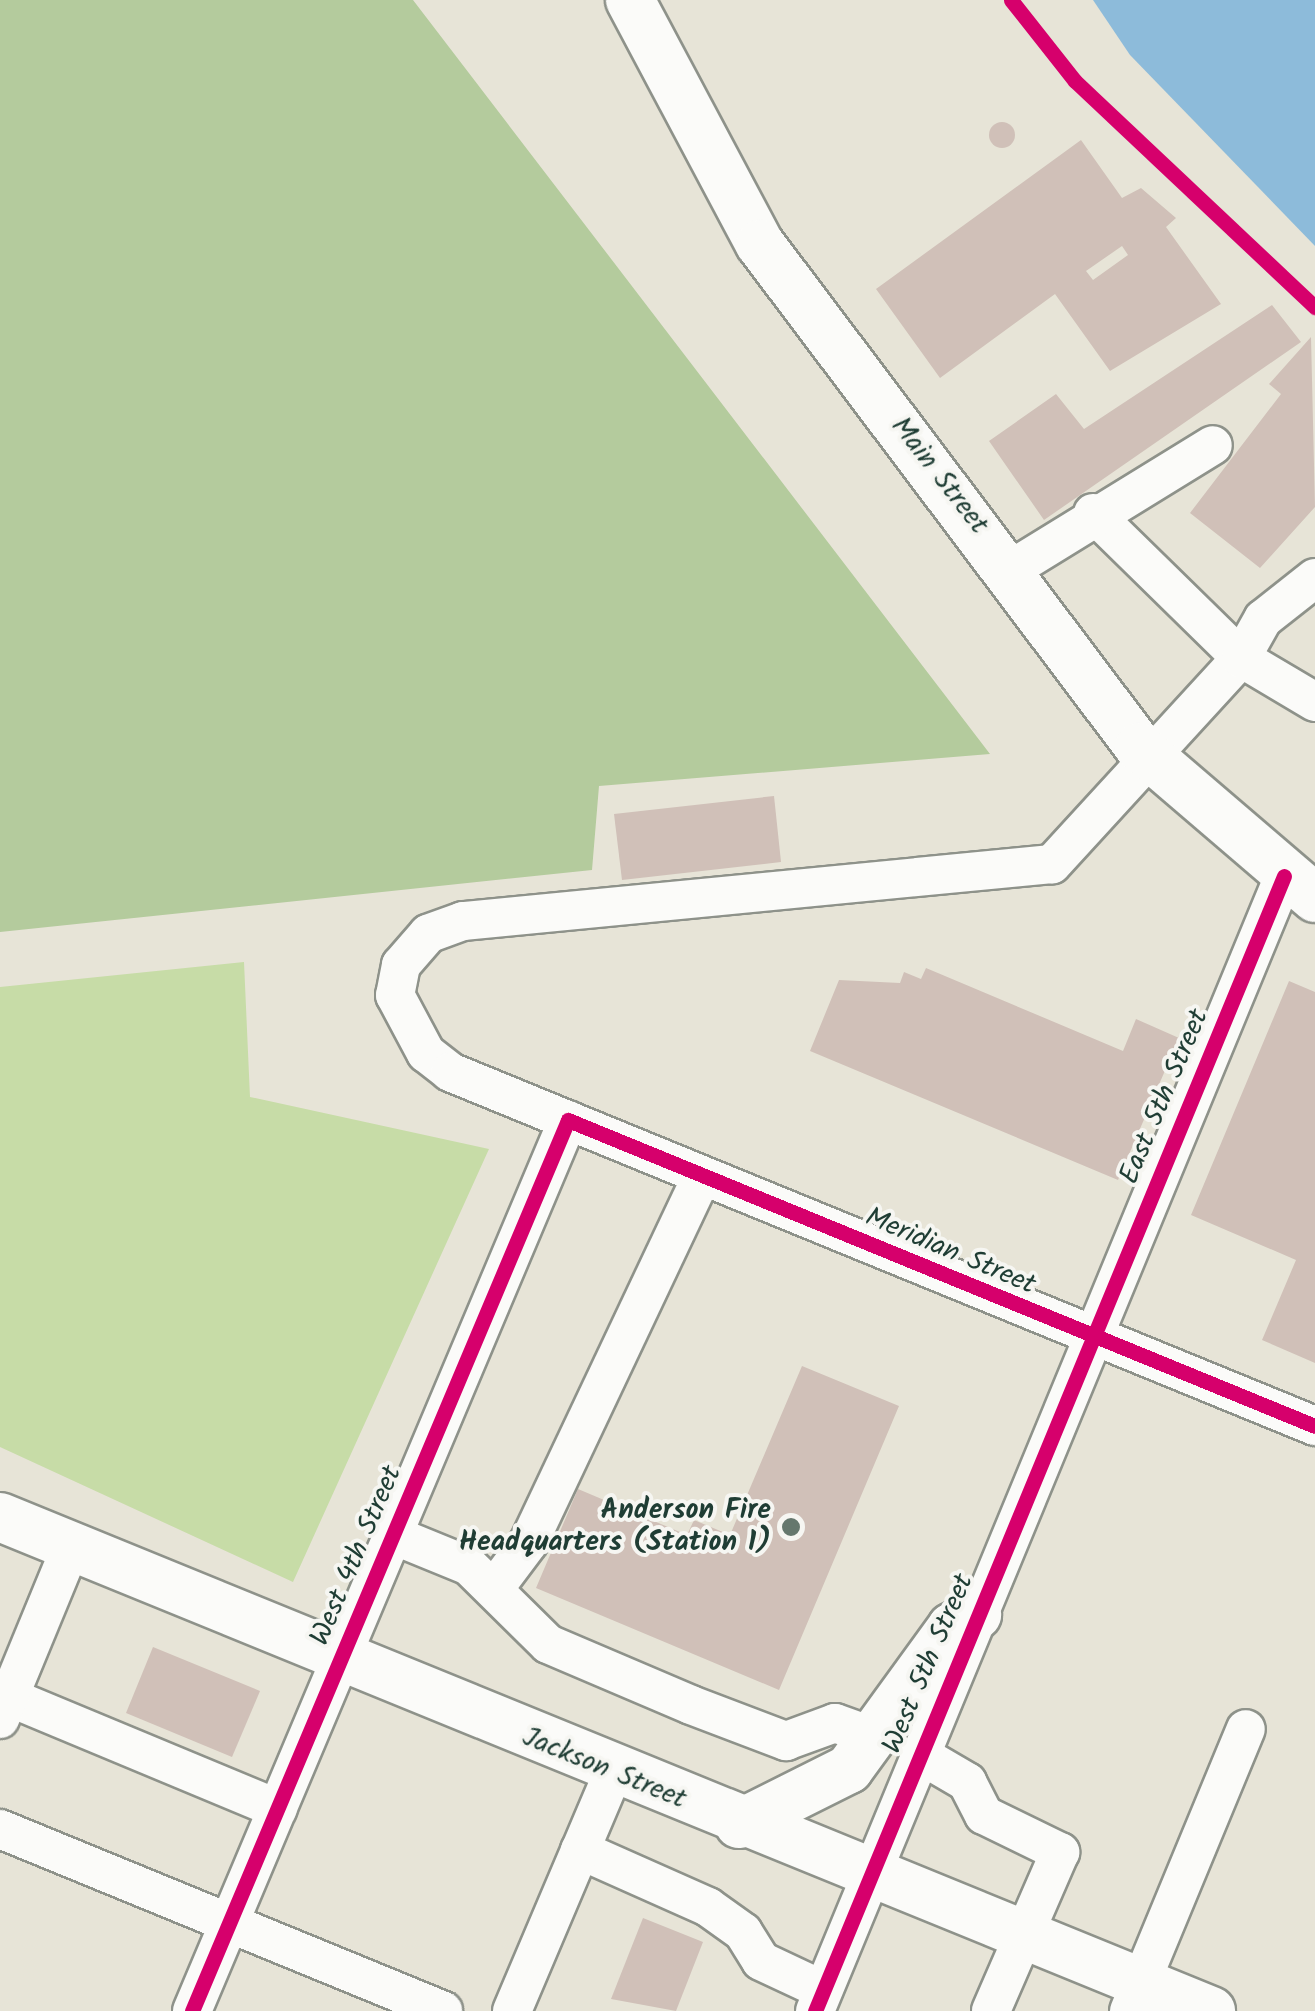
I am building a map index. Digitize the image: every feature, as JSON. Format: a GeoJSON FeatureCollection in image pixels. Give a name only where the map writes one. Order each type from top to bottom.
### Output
{"type":"FeatureCollection","features":[{"type":"Feature","properties":{"kind":"main road","name":"Main Street"},"geometry":{"type":"LineString","coordinates":[[630,0],[760,244],[1150,756],[1300,887]]}},
{"type":"Feature","properties":{"kind":"main road","name":"Jackson Street"},"geometry":{"type":"LineString","coordinates":[[0,1517],[340,1661],[1024,1938],[1134,1997],[1197,2009]]}},
{"type":"Feature","properties":{"kind":"main road"},"geometry":{"type":"LineString","coordinates":[[739,1824],[810,1795],[898,1746],[952,1627],[977,1615]]}},
{"type":"Feature","properties":{"kind":"street"},"geometry":{"type":"LineString","coordinates":[[1010,570],[1093,513],[1213,445]]}},
{"type":"Feature","properties":{"kind":"street"},"geometry":{"type":"LineString","coordinates":[[1093,513],[1241,658],[1315,702]]}},
{"type":"Feature","properties":{"kind":"street","name":"Meridian Street"},"geometry":{"type":"LineString","coordinates":[[1315,578],[1263,620],[1241,658],[1052,864],[462,921],[428,934],[401,965],[395,996],[426,1053],[568,1120],[1092,1338],[1315,1426]]}},
{"type":"Feature","properties":{"kind":"street","name":"East 5th Street"},"geometry":{"type":"LineString","coordinates":[[1092,1338],[1300,887]]}},
{"type":"Feature","properties":{"kind":"street","name":"West 4th Street"},"geometry":{"type":"LineString","coordinates":[[192,2011],[568,1120]]}},
{"type":"Feature","properties":{"kind":"street"},"geometry":{"type":"LineString","coordinates":[[496,1586],[529,1542],[702,1176]]}},
{"type":"Feature","properties":{"kind":"street","name":"West 5th Street"},"geometry":{"type":"LineString","coordinates":[[977,1615],[1092,1338]]}},
{"type":"Feature","properties":{"kind":"street"},"geometry":{"type":"LineString","coordinates":[[393,1535],[496,1586],[548,1644],[786,1741],[835,1723],[898,1746],[966,1782],[984,1815],[1060,1852],[991,2011]]}},
{"type":"Feature","properties":{"kind":"street"},"geometry":{"type":"LineString","coordinates":[[72,1547],[4,1708],[278,1809]]}},
{"type":"Feature","properties":{"kind":"street"},"geometry":{"type":"LineString","coordinates":[[1134,1997],[1246,1729]]}},
{"type":"Feature","properties":{"kind":"street","name":"West 5th Street"},"geometry":{"type":"LineString","coordinates":[[819,2000],[868,1877],[898,1746]]}},
{"type":"Feature","properties":{"kind":"street"},"geometry":{"type":"LineString","coordinates":[[512,2011],[613,1773]]}},
{"type":"Feature","properties":{"kind":"street"},"geometry":{"type":"LineString","coordinates":[[0,1829],[228,1927],[442,2011]]}},
{"type":"Feature","properties":{"kind":"street"},"geometry":{"type":"LineString","coordinates":[[580,1850],[708,1907],[742,1932],[761,1961],[819,2000]]}},
{"type":"Feature","properties":{"kind":"green space"},"geometry":{"type":"Polygon","coordinates":[[[0,0],[413,0],[990,754],[599,786],[592,870],[0,932],[0,0]]]}},
{"type":"Feature","properties":{"kind":"green space"},"geometry":{"type":"Polygon","coordinates":[[[244,962],[250,1097],[489,1149],[293,1582],[0,1447],[0,987],[244,962]]]}},
{"type":"Feature","properties":{"kind":"water"},"geometry":{"type":"Polygon","coordinates":[[[1093,0],[1315,0],[1315,246],[1130,55],[1093,0]]]}},
{"type":"Feature","properties":{"kind":"building"},"geometry":{"type":"Polygon","coordinates":[[[1002,122],[1011,126],[1015,135],[1011,144],[1002,148],[993,144],[989,135],[993,126],[1002,122]]]}},
{"type":"Feature","properties":{"kind":"building"},"geometry":{"type":"Polygon","coordinates":[[[1081,140],[1122,198],[1141,188],[1176,218],[1166,227],[1221,304],[1110,371],[1055,294],[940,378],[876,289],[1081,140]],[[1122,246],[1086,271],[1093,280],[1128,255],[1122,246]]]}},
{"type":"Feature","properties":{"kind":"building"},"geometry":{"type":"Polygon","coordinates":[[[1272,305],[1301,342],[1044,520],[989,441],[1056,394],[1084,429],[1272,305]]]}},
{"type":"Feature","properties":{"kind":"building"},"geometry":{"type":"Polygon","coordinates":[[[1311,337],[1315,507],[1260,568],[1190,513],[1281,394],[1269,384],[1311,337]]]}},
{"type":"Feature","properties":{"kind":"building"},"geometry":{"type":"Polygon","coordinates":[[[774,796],[781,862],[622,880],[614,814],[774,796]]]}},
{"type":"Feature","properties":{"kind":"building"},"geometry":{"type":"Polygon","coordinates":[[[926,968],[1123,1051],[1136,1019],[1179,1038],[1118,1180],[810,1051],[839,980],[900,983],[904,972],[921,979],[926,968]]]}},
{"type":"Feature","properties":{"kind":"building"},"geometry":{"type":"Polygon","coordinates":[[[1289,981],[1315,992],[1315,1363],[1262,1340],[1296,1260],[1191,1215],[1289,981]]]}},
{"type":"Feature","properties":{"kind":"building","name":"Anderson Fire Headquarters (Station 1)"},"geometry":{"type":"Polygon","coordinates":[[[802,1366],[899,1406],[779,1690],[536,1588],[578,1489],[687,1535],[694,1520],[730,1535],[802,1366]]]}},
{"type":"Feature","properties":{"kind":"building"},"geometry":{"type":"Polygon","coordinates":[[[153,1647],[260,1691],[232,1757],[126,1713],[153,1647]]]}},
{"type":"Feature","properties":{"kind":"building"},"geometry":{"type":"Polygon","coordinates":[[[643,1918],[703,1942],[676,2011],[611,1999],[643,1918]]]}},
{"type":"Feature","properties":{"kind":"cycle path"},"geometry":{"type":"LineString","coordinates":[[1011,0],[1075,81],[1315,307]]}},
{"type":"Feature","properties":{"kind":"cycle path"},"geometry":{"type":"LineString","coordinates":[[815,2011],[1284,876]]}},
{"type":"Feature","properties":{"kind":"cycle path"},"geometry":{"type":"LineString","coordinates":[[192,2011],[568,1120],[1315,1426]]}},
{"type":"Feature","properties":{"kind":"place","name":"Anderson Fire Headquarters (Station 1)"},"geometry":{"type":"Point","coordinates":[791,1527]}}]}
